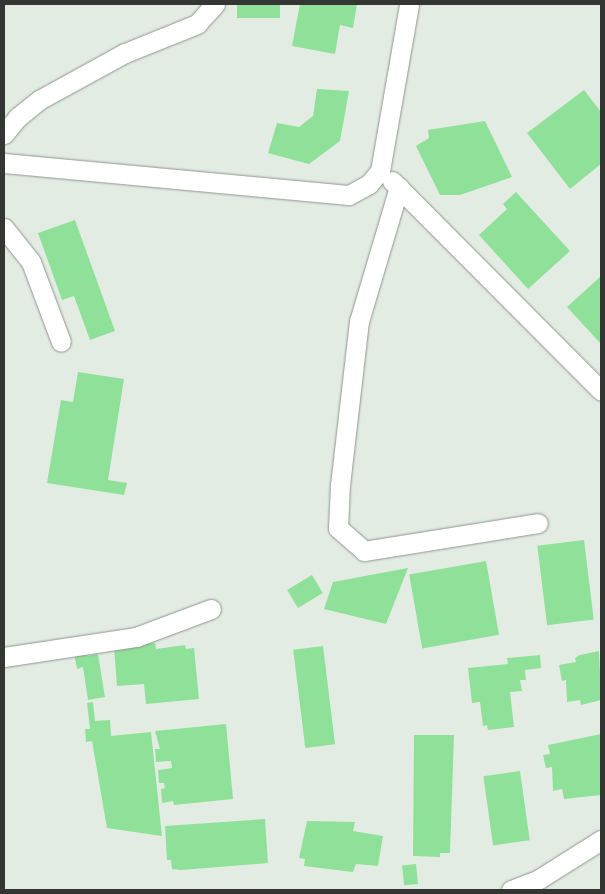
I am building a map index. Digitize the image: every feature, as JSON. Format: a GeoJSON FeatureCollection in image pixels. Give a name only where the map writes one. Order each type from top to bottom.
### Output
{"type":"FeatureCollection","features":[{"type":"Feature","properties":{"kind":"street"},"geometry":{"type":"LineString","coordinates":[[4,134],[18,117],[39,100],[125,53],[197,24],[215,4]]}},
{"type":"Feature","properties":{"kind":"street"},"geometry":{"type":"LineString","coordinates":[[4,163],[349,195],[369,184],[380,171],[409,4]]}},
{"type":"Feature","properties":{"kind":"street"},"geometry":{"type":"LineString","coordinates":[[380,171],[399,187],[601,391]]}},
{"type":"Feature","properties":{"kind":"street"},"geometry":{"type":"LineString","coordinates":[[399,187],[359,321],[340,484],[338,528],[364,551],[538,523]]}},
{"type":"Feature","properties":{"kind":"street"},"geometry":{"type":"LineString","coordinates":[[4,228],[31,262],[61,342]]}},
{"type":"Feature","properties":{"kind":"street"},"geometry":{"type":"LineString","coordinates":[[4,657],[136,637],[211,609]]}},
{"type":"Feature","properties":{"kind":"street"},"geometry":{"type":"LineString","coordinates":[[511,890],[539,879],[601,840]]}},
{"type":"Feature","properties":{"kind":"building"},"geometry":{"type":"Polygon","coordinates":[[[237,4],[280,4],[280,18],[237,18],[237,4]]]}},
{"type":"Feature","properties":{"kind":"building"},"geometry":{"type":"Polygon","coordinates":[[[300,4],[357,4],[353,28],[340,25],[335,54],[292,46],[300,4]]]}},
{"type":"Feature","properties":{"kind":"building"},"geometry":{"type":"Polygon","coordinates":[[[317,89],[349,91],[340,141],[309,164],[268,153],[277,123],[299,127],[313,116],[317,89]]]}},
{"type":"Feature","properties":{"kind":"building"},"geometry":{"type":"Polygon","coordinates":[[[584,90],[601,112],[601,164],[570,189],[527,133],[584,90]]]}},
{"type":"Feature","properties":{"kind":"building"},"geometry":{"type":"Polygon","coordinates":[[[485,121],[512,177],[460,195],[440,195],[416,146],[429,138],[428,130],[485,121]]]}},
{"type":"Feature","properties":{"kind":"building"},"geometry":{"type":"Polygon","coordinates":[[[516,192],[570,251],[528,289],[479,235],[507,209],[503,204],[516,192]]]}},
{"type":"Feature","properties":{"kind":"building"},"geometry":{"type":"Polygon","coordinates":[[[75,220],[115,331],[90,340],[74,296],[62,300],[38,233],[75,220]]]}},
{"type":"Feature","properties":{"kind":"building"},"geometry":{"type":"Polygon","coordinates":[[[601,276],[601,344],[567,307],[601,276]]]}},
{"type":"Feature","properties":{"kind":"building"},"geometry":{"type":"Polygon","coordinates":[[[78,372],[124,379],[108,480],[127,483],[124,495],[47,483],[61,400],[73,402],[78,372]]]}},
{"type":"Feature","properties":{"kind":"building"},"geometry":{"type":"Polygon","coordinates":[[[584,540],[594,619],[547,625],[537,546],[584,540]]]}},
{"type":"Feature","properties":{"kind":"building"},"geometry":{"type":"Polygon","coordinates":[[[486,561],[499,635],[422,648],[409,575],[486,561]]]}},
{"type":"Feature","properties":{"kind":"building"},"geometry":{"type":"Polygon","coordinates":[[[408,568],[386,624],[324,609],[333,582],[408,568]]]}},
{"type":"Feature","properties":{"kind":"building"},"geometry":{"type":"Polygon","coordinates":[[[312,575],[323,593],[298,608],[287,590],[312,575]]]}},
{"type":"Feature","properties":{"kind":"building"},"geometry":{"type":"Polygon","coordinates":[[[155,643],[156,649],[185,645],[186,649],[194,648],[199,699],[146,704],[144,684],[117,686],[114,647],[155,643]]]}},
{"type":"Feature","properties":{"kind":"building"},"geometry":{"type":"Polygon","coordinates":[[[323,646],[335,744],[305,748],[293,650],[323,646]]]}},
{"type":"Feature","properties":{"kind":"building"},"geometry":{"type":"Polygon","coordinates":[[[86,651],[87,656],[98,654],[105,697],[88,700],[83,667],[77,669],[74,653],[86,651]]]}},
{"type":"Feature","properties":{"kind":"building"},"geometry":{"type":"Polygon","coordinates":[[[599,651],[601,700],[581,705],[580,700],[567,702],[566,680],[562,681],[559,665],[576,662],[575,658],[580,655],[599,651]]]}},
{"type":"Feature","properties":{"kind":"building"},"geometry":{"type":"Polygon","coordinates":[[[540,655],[541,668],[525,670],[526,680],[520,680],[522,691],[510,692],[514,727],[488,730],[487,725],[483,726],[480,702],[472,703],[468,668],[508,664],[507,658],[540,655]]]}},
{"type":"Feature","properties":{"kind":"building"},"geometry":{"type":"Polygon","coordinates":[[[93,702],[95,721],[110,720],[111,736],[151,732],[162,836],[107,828],[92,741],[86,742],[85,729],[90,729],[87,703],[93,702]]]}},
{"type":"Feature","properties":{"kind":"building"},"geometry":{"type":"Polygon","coordinates":[[[226,724],[233,799],[174,805],[173,801],[162,803],[161,789],[165,788],[164,783],[159,783],[158,770],[172,768],[171,761],[156,762],[155,749],[160,749],[155,731],[226,724]]]}},
{"type":"Feature","properties":{"kind":"building"},"geometry":{"type":"Polygon","coordinates":[[[601,734],[601,795],[564,799],[562,789],[553,791],[552,767],[546,768],[543,755],[550,754],[548,745],[601,734]]]}},
{"type":"Feature","properties":{"kind":"building"},"geometry":{"type":"Polygon","coordinates":[[[414,735],[454,735],[450,853],[440,853],[440,857],[413,856],[414,735]]]}},
{"type":"Feature","properties":{"kind":"building"},"geometry":{"type":"Polygon","coordinates":[[[520,771],[530,840],[493,845],[483,776],[520,771]]]}},
{"type":"Feature","properties":{"kind":"building"},"geometry":{"type":"Polygon","coordinates":[[[265,819],[268,863],[181,870],[172,869],[171,860],[167,860],[165,826],[265,819]]]}},
{"type":"Feature","properties":{"kind":"building"},"geometry":{"type":"Polygon","coordinates":[[[307,821],[355,822],[353,831],[383,836],[378,866],[356,864],[353,872],[304,866],[305,859],[299,858],[307,821]]]}},
{"type":"Feature","properties":{"kind":"building"},"geometry":{"type":"Polygon","coordinates":[[[416,864],[418,884],[404,885],[402,865],[416,864]]]}}]}
